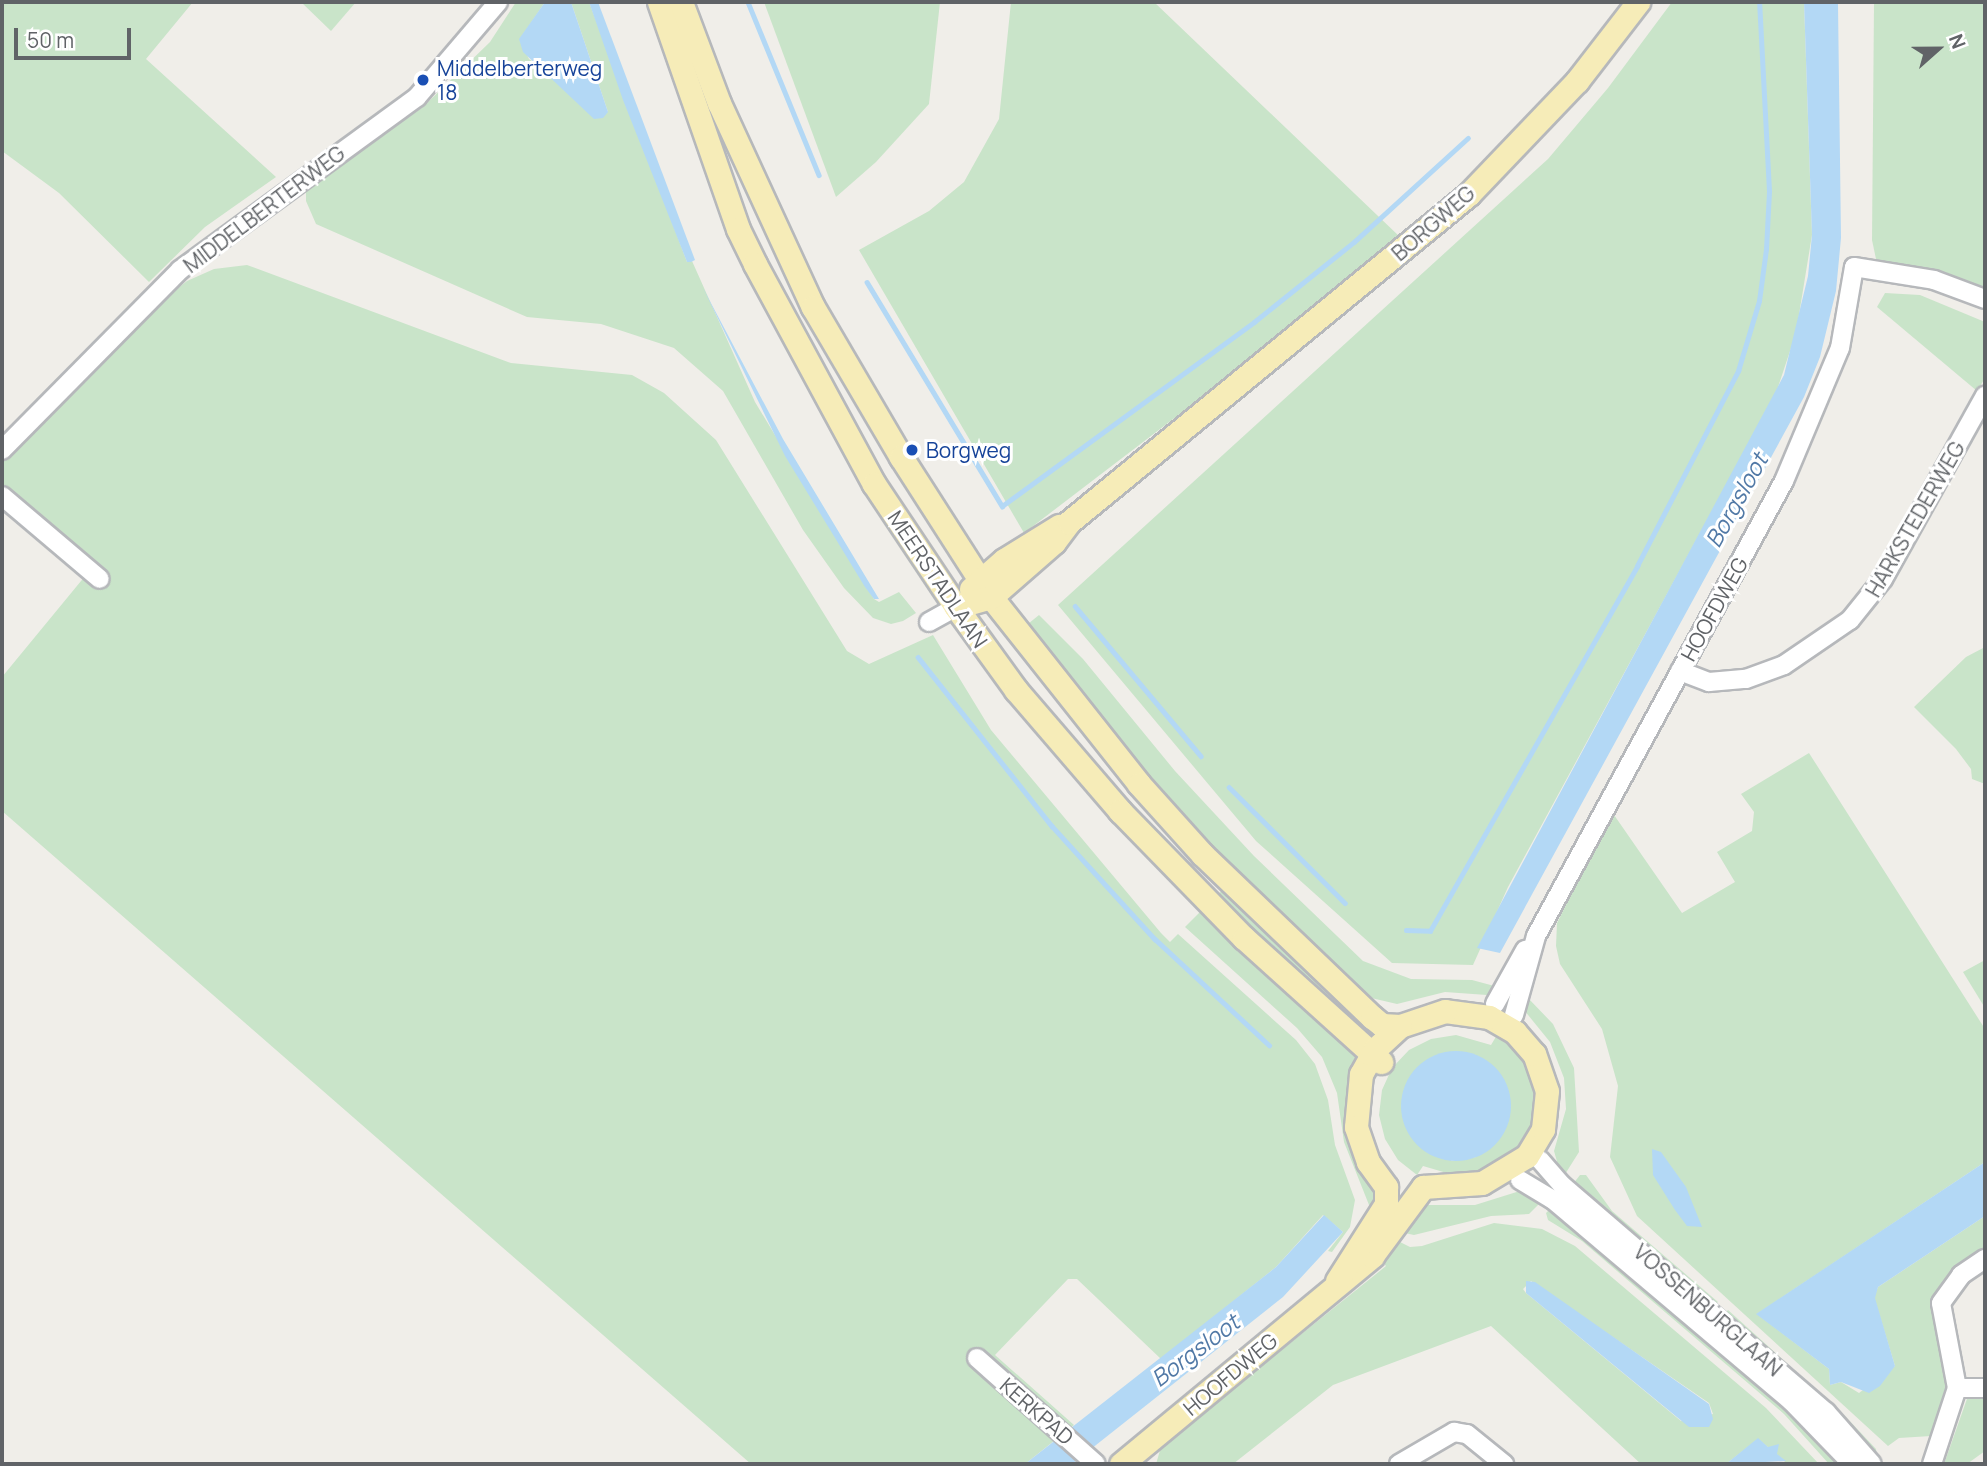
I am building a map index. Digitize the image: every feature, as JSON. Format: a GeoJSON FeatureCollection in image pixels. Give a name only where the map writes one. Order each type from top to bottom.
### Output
{"type":"FeatureCollection","features":[{"type":"Feature","properties":{"kind":"main road","name":"MEERSTADLAAN"},"geometry":{"type":"LineString","coordinates":[[659,2],[738,229],[766,287],[874,484],[956,607],[1016,690],[1120,811],[1244,938],[1377,1058]]}},
{"type":"Feature","properties":{"kind":"main road","name":"MEERSTADLAAN"},"geometry":{"type":"LineString","coordinates":[[681,2],[719,103],[813,307],[901,457],[986,588],[1157,804],[1261,913],[1360,1004],[1402,1018]]}},
{"type":"Feature","properties":{"kind":"main road","name":"BORGWEG"},"geometry":{"type":"LineString","coordinates":[[956,607],[986,588],[1045,531],[1069,522],[1469,194],[1577,80],[1638,2]]}},
{"type":"Feature","properties":{"kind":"main road"},"geometry":{"type":"LineString","coordinates":[[1442,999],[1499,1012],[1542,1044],[1558,1082],[1557,1122],[1520,1180],[1471,1198],[1420,1192],[1400,1181],[1373,1146],[1366,1103],[1377,1058],[1402,1018],[1442,999]]}},
{"type":"Feature","properties":{"kind":"main road"},"geometry":{"type":"LineString","coordinates":[[1377,1058],[1424,1029],[1455,1023],[1481,1026],[1499,1012]]}},
{"type":"Feature","properties":{"kind":"main road","name":"HOOFDWEG"},"geometry":{"type":"LineString","coordinates":[[1337,1281],[1377,1223],[1387,1195],[1360,1145],[1356,1128],[1357,1091],[1377,1058]]}},
{"type":"Feature","properties":{"kind":"main road"},"geometry":{"type":"LineString","coordinates":[[1420,1192],[1427,1185],[1455,1188],[1482,1184],[1536,1154]]}},
{"type":"Feature","properties":{"kind":"main road","name":"HOOFDWEG"},"geometry":{"type":"LineString","coordinates":[[1132,1461],[1337,1281],[1372,1256],[1420,1192]]}},
{"type":"Feature","properties":{"kind":"street","name":"MIDDELBERTERWEG"},"geometry":{"type":"LineString","coordinates":[[2,450],[180,270],[417,97],[498,2]]}},
{"type":"Feature","properties":{"kind":"street","name":"HOOFDWEG"},"geometry":{"type":"LineString","coordinates":[[1499,1012],[1536,936],[1784,481],[1823,395],[1840,348],[1854,267],[1934,280],[1985,299]]}},
{"type":"Feature","properties":{"kind":"street","name":"HARKSTEDERWEG"},"geometry":{"type":"LineString","coordinates":[[1680,670],[1709,682],[1746,680],[1784,665],[1850,620],[1883,579],[1985,396]]}},
{"type":"Feature","properties":{"kind":"street"},"geometry":{"type":"LineString","coordinates":[[2,495],[100,579]]}},
{"type":"Feature","properties":{"kind":"street"},"geometry":{"type":"LineString","coordinates":[[929,622],[956,607]]}},
{"type":"Feature","properties":{"kind":"street","name":"VOSSENBURGLAAN"},"geometry":{"type":"LineString","coordinates":[[1536,1154],[1563,1186],[1826,1412],[1872,1464]]}},
{"type":"Feature","properties":{"kind":"street","name":"VOSSENBURGLAAN"},"geometry":{"type":"LineString","coordinates":[[1520,1180],[1552,1199],[1791,1401],[1852,1464]]}},
{"type":"Feature","properties":{"kind":"street"},"geometry":{"type":"LineString","coordinates":[[1932,1464],[1957,1388],[1941,1303],[1961,1275],[1985,1259]]}},
{"type":"Feature","properties":{"kind":"street","name":"KERKPAD"},"geometry":{"type":"LineString","coordinates":[[977,1358],[1091,1459]]}},
{"type":"Feature","properties":{"kind":"street"},"geometry":{"type":"LineString","coordinates":[[1957,1388],[1985,1388]]}},
{"type":"Feature","properties":{"kind":"street"},"geometry":{"type":"LineString","coordinates":[[1399,1464],[1454,1432],[1468,1434],[1504,1464]]}},
{"type":"Feature","properties":{"kind":"green space"},"geometry":{"type":"Polygon","coordinates":[[[2,2],[193,2],[146,59],[276,177],[205,227],[149,282],[59,193],[2,151],[2,2]]]}},
{"type":"Feature","properties":{"kind":"green space"},"geometry":{"type":"Polygon","coordinates":[[[301,2],[356,2],[331,31],[301,2]]]}},
{"type":"Feature","properties":{"kind":"green space"},"geometry":{"type":"Polygon","coordinates":[[[516,2],[545,2],[520,39],[529,59],[608,112],[571,2],[589,2],[687,262],[692,261],[755,402],[874,599],[879,602],[899,592],[916,613],[891,624],[873,618],[844,588],[803,530],[723,391],[674,348],[601,324],[527,317],[316,224],[306,201],[306,186],[423,107],[490,42],[516,2]]]}},
{"type":"Feature","properties":{"kind":"green space"},"geometry":{"type":"Polygon","coordinates":[[[764,2],[940,2],[929,104],[876,162],[836,197],[764,2]]]}},
{"type":"Feature","properties":{"kind":"green space"},"geometry":{"type":"Polygon","coordinates":[[[1011,2],[1154,2],[1400,237],[1253,358],[1024,533],[859,250],[929,211],[964,182],[999,119],[1011,2]]]}},
{"type":"Feature","properties":{"kind":"green space"},"geometry":{"type":"Polygon","coordinates":[[[1672,2],[1804,2],[1812,235],[1796,333],[1776,393],[1508,887],[1473,965],[1392,963],[1256,841],[1058,605],[1548,159],[1608,88],[1672,2]]]}},
{"type":"Feature","properties":{"kind":"green space"},"geometry":{"type":"Polygon","coordinates":[[[1874,2],[1985,2],[1985,292],[1876,259],[1872,240],[1874,2]]]}},
{"type":"Feature","properties":{"kind":"green space"},"geometry":{"type":"Polygon","coordinates":[[[247,265],[511,363],[632,375],[664,393],[716,440],[847,651],[869,664],[933,635],[991,730],[1161,933],[1170,942],[1178,934],[1296,1040],[1315,1064],[1328,1100],[1335,1145],[1355,1200],[1350,1227],[1332,1252],[1328,1251],[1343,1232],[1323,1215],[1276,1267],[1161,1359],[1077,1279],[1068,1279],[995,1355],[1074,1425],[1025,1464],[751,1464],[2,811],[2,677],[95,564],[2,484],[2,463],[150,310],[187,281],[214,269],[247,265]]]}},
{"type":"Feature","properties":{"kind":"green space"},"geometry":{"type":"Polygon","coordinates":[[[1885,293],[1920,295],[1985,322],[1985,378],[1977,391],[1877,307],[1885,293]]]}},
{"type":"Feature","properties":{"kind":"green space"},"geometry":{"type":"Polygon","coordinates":[[[1039,615],[1083,659],[1175,771],[1254,856],[1363,961],[1411,979],[1472,980],[1498,987],[1487,995],[1445,992],[1397,1004],[1367,997],[1242,886],[1133,766],[1023,628],[1039,615]]]}},
{"type":"Feature","properties":{"kind":"green space"},"geometry":{"type":"Polygon","coordinates":[[[1985,647],[1985,784],[1972,779],[1971,769],[1956,749],[1914,707],[1966,657],[1985,647]]]}},
{"type":"Feature","properties":{"kind":"green space"},"geometry":{"type":"Polygon","coordinates":[[[1809,753],[1985,1029],[1985,1162],[1757,1314],[1829,1369],[1830,1385],[1841,1382],[1859,1393],[1895,1366],[1874,1297],[1878,1287],[1985,1216],[1985,1250],[1950,1273],[1934,1304],[1949,1386],[1931,1436],[1899,1438],[1888,1446],[1637,1216],[1610,1157],[1618,1086],[1602,1029],[1560,964],[1556,946],[1557,923],[1612,812],[1682,913],[1735,882],[1717,852],[1752,831],[1754,812],[1741,794],[1809,753]]]}},
{"type":"Feature","properties":{"kind":"green space"},"geometry":{"type":"Polygon","coordinates":[[[1228,885],[1382,1033],[1374,1041],[1213,899],[1228,885]]]}},
{"type":"Feature","properties":{"kind":"green space"},"geometry":{"type":"Polygon","coordinates":[[[1206,906],[1356,1051],[1380,1198],[1371,1210],[1344,1142],[1337,1093],[1322,1057],[1297,1028],[1185,927],[1206,906]]]}},
{"type":"Feature","properties":{"kind":"green space"},"geometry":{"type":"Polygon","coordinates":[[[1985,960],[1985,1008],[1963,972],[1985,960]]]}},
{"type":"Feature","properties":{"kind":"green space"},"geometry":{"type":"Polygon","coordinates":[[[1528,998],[1553,1024],[1574,1068],[1579,1152],[1562,1179],[1554,1151],[1566,1109],[1564,1078],[1550,1042],[1524,1010],[1528,998]]]}},
{"type":"Feature","properties":{"kind":"green space"},"geometry":{"type":"Polygon","coordinates":[[[1456,1035],[1491,1045],[1497,1035],[1525,1061],[1534,1085],[1532,1123],[1512,1155],[1481,1173],[1457,1176],[1423,1166],[1417,1175],[1398,1160],[1385,1139],[1379,1115],[1382,1090],[1392,1068],[1409,1050],[1431,1039],[1456,1035]],[[1403,1094],[1403,1117],[1452,1161],[1476,1157],[1403,1094]]]}},
{"type":"Feature","properties":{"kind":"green space"},"geometry":{"type":"Polygon","coordinates":[[[1580,1175],[1586,1175],[1612,1211],[1718,1302],[1712,1307],[1573,1184],[1580,1175]]]}},
{"type":"Feature","properties":{"kind":"green space"},"geometry":{"type":"Polygon","coordinates":[[[1523,1190],[1545,1198],[1529,1214],[1491,1216],[1414,1235],[1400,1232],[1423,1205],[1475,1205],[1523,1190]]]}},
{"type":"Feature","properties":{"kind":"green space"},"geometry":{"type":"Polygon","coordinates":[[[1551,1208],[1792,1410],[1845,1464],[1829,1464],[1784,1414],[1582,1241],[1548,1220],[1546,1213],[1551,1208]]]}},
{"type":"Feature","properties":{"kind":"green space"},"geometry":{"type":"Polygon","coordinates":[[[1494,1223],[1542,1229],[1575,1246],[1766,1408],[1819,1464],[1782,1464],[1785,1461],[1758,1439],[1726,1464],[1641,1464],[1491,1326],[1333,1385],[1233,1464],[1156,1464],[1161,1447],[1386,1266],[1378,1257],[1394,1239],[1410,1247],[1422,1246],[1494,1223]],[[1531,1281],[1523,1289],[1681,1421],[1713,1414],[1709,1403],[1531,1281]]]}},
{"type":"Feature","properties":{"kind":"green space"},"geometry":{"type":"Polygon","coordinates":[[[1728,1310],[1844,1415],[1876,1449],[1877,1458],[1723,1316],[1728,1310]]]}},
{"type":"Feature","properties":{"kind":"green space"},"geometry":{"type":"Polygon","coordinates":[[[1985,1395],[1985,1451],[1967,1464],[1944,1464],[1968,1396],[1985,1395]]]}},
{"type":"Feature","properties":{"kind":"water"},"geometry":{"type":"Polygon","coordinates":[[[545,2],[571,2],[608,112],[603,118],[594,119],[523,52],[519,39],[545,2]]]}},
{"type":"Feature","properties":{"kind":"water"},"geometry":{"type":"Polygon","coordinates":[[[589,2],[598,2],[695,260],[691,262],[687,262],[623,100],[589,2]]]}},
{"type":"Feature","properties":{"kind":"water","name":"Borgsloot"},"geometry":{"type":"Polygon","coordinates":[[[1804,2],[1838,4],[1841,238],[1836,291],[1820,357],[1804,397],[1500,953],[1477,948],[1784,375],[1808,276],[1812,235],[1804,2]]]}},
{"type":"Feature","properties":{"kind":"water"},"geometry":{"type":"Polygon","coordinates":[[[703,288],[783,439],[879,599],[874,599],[865,587],[785,456],[703,288]]]}},
{"type":"Feature","properties":{"kind":"water"},"geometry":{"type":"Polygon","coordinates":[[[1456,1051],[1477,1055],[1495,1067],[1507,1085],[1511,1106],[1507,1127],[1495,1145],[1477,1157],[1456,1161],[1435,1157],[1417,1145],[1405,1127],[1401,1106],[1405,1085],[1417,1067],[1435,1055],[1456,1051]]]}},
{"type":"Feature","properties":{"kind":"water"},"geometry":{"type":"Polygon","coordinates":[[[1652,1149],[1661,1152],[1686,1187],[1702,1227],[1687,1226],[1675,1210],[1653,1175],[1652,1149]]]}},
{"type":"Feature","properties":{"kind":"water"},"geometry":{"type":"Polygon","coordinates":[[[1985,1162],[1985,1216],[1878,1287],[1875,1298],[1895,1366],[1880,1386],[1869,1393],[1841,1382],[1830,1385],[1829,1369],[1756,1314],[1985,1162]]]}},
{"type":"Feature","properties":{"kind":"water","name":"Borgsloot"},"geometry":{"type":"Polygon","coordinates":[[[1324,1215],[1343,1232],[1283,1297],[1072,1464],[1025,1464],[1276,1267],[1324,1215]]]}},
{"type":"Feature","properties":{"kind":"water"},"geometry":{"type":"Polygon","coordinates":[[[1526,1281],[1535,1282],[1709,1404],[1713,1419],[1709,1427],[1689,1427],[1526,1293],[1526,1281]]]}},
{"type":"Feature","properties":{"kind":"water"},"geometry":{"type":"Polygon","coordinates":[[[1758,1438],[1768,1447],[1779,1444],[1777,1454],[1786,1461],[1726,1464],[1758,1438]]]}},
{"type":"Feature","properties":{"kind":"waterway"},"geometry":{"type":"LineString","coordinates":[[748,2],[819,175]]}},
{"type":"Feature","properties":{"kind":"waterway"},"geometry":{"type":"LineString","coordinates":[[1406,930],[1430,931],[1637,566],[1738,371],[1759,301],[1766,249],[1769,191],[1759,2]]}},
{"type":"Feature","properties":{"kind":"waterway"},"geometry":{"type":"LineString","coordinates":[[867,282],[1002,506],[1254,322],[1354,242],[1468,138]]}},
{"type":"Feature","properties":{"kind":"waterway"},"geometry":{"type":"LineString","coordinates":[[1075,606],[1201,756]]}},
{"type":"Feature","properties":{"kind":"waterway"},"geometry":{"type":"LineString","coordinates":[[918,657],[1052,826],[1155,939],[1269,1045]]}},
{"type":"Feature","properties":{"kind":"waterway"},"geometry":{"type":"LineString","coordinates":[[1229,787],[1345,903]]}},
{"type":"Feature","properties":{"kind":"place","name":"Middelberterweg 18"},"geometry":{"type":"Point","coordinates":[423,80]}},
{"type":"Feature","properties":{"kind":"place","name":"Borgweg"},"geometry":{"type":"Point","coordinates":[912,450]}}]}
